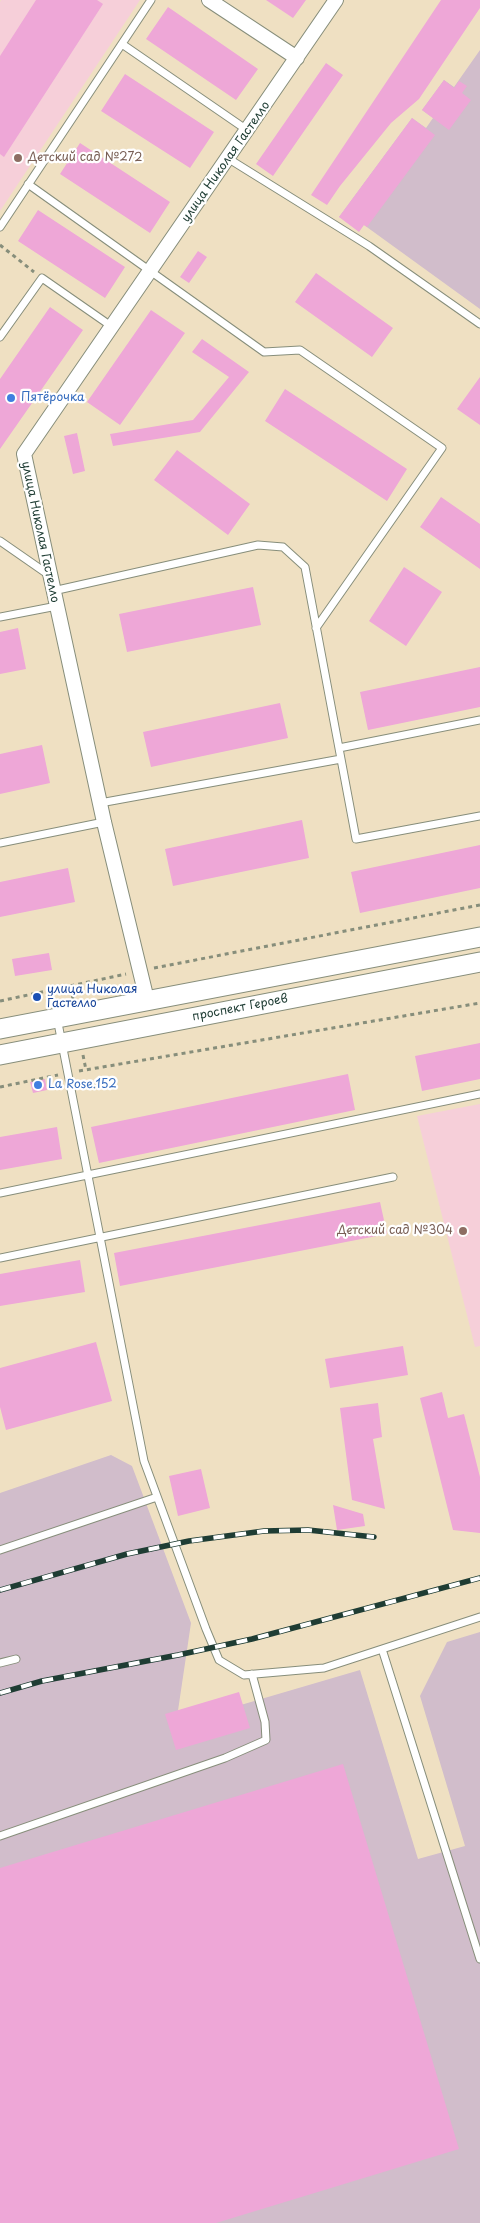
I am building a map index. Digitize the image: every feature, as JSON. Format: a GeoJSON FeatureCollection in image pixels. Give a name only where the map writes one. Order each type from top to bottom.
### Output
{"type":"FeatureCollection","features":[{"type":"Feature","properties":{"kind":"main road","name":"проспект Героев"},"geometry":{"type":"LineString","coordinates":[[0,1029],[480,937]]}},
{"type":"Feature","properties":{"kind":"main road","name":"проспект Героев"},"geometry":{"type":"LineString","coordinates":[[0,1055],[480,962]]}},
{"type":"Feature","properties":{"kind":"street"},"geometry":{"type":"LineString","coordinates":[[209,0],[297,58]]}},
{"type":"Feature","properties":{"kind":"street","name":"улица Николая Гастелло"},"geometry":{"type":"LineString","coordinates":[[147,1000],[104,822],[24,454],[111,326],[229,159],[336,0]]}},
{"type":"Feature","properties":{"kind":"lane"},"geometry":{"type":"LineString","coordinates":[[0,227],[151,0]]}},
{"type":"Feature","properties":{"kind":"lane"},"geometry":{"type":"LineString","coordinates":[[122,44],[248,131]]}},
{"type":"Feature","properties":{"kind":"lane"},"geometry":{"type":"LineString","coordinates":[[229,159],[369,246],[480,324]]}},
{"type":"Feature","properties":{"kind":"lane"},"geometry":{"type":"LineString","coordinates":[[28,184],[264,352],[300,350],[442,448],[316,628]]}},
{"type":"Feature","properties":{"kind":"lane"},"geometry":{"type":"LineString","coordinates":[[0,336],[42,278],[111,326]]}},
{"type":"Feature","properties":{"kind":"lane"},"geometry":{"type":"LineString","coordinates":[[0,540],[50,575]]}},
{"type":"Feature","properties":{"kind":"lane"},"geometry":{"type":"LineString","coordinates":[[53,591],[258,545],[283,547],[305,567],[356,839],[480,816]]}},
{"type":"Feature","properties":{"kind":"lane"},"geometry":{"type":"LineString","coordinates":[[0,617],[56,606]]}},
{"type":"Feature","properties":{"kind":"lane"},"geometry":{"type":"LineString","coordinates":[[339,748],[480,720]]}},
{"type":"Feature","properties":{"kind":"lane"},"geometry":{"type":"LineString","coordinates":[[100,803],[341,759]]}},
{"type":"Feature","properties":{"kind":"lane"},"geometry":{"type":"LineString","coordinates":[[0,843],[104,822]]}},
{"type":"Feature","properties":{"kind":"lane"},"geometry":{"type":"LineString","coordinates":[[57,1018],[144,1461],[219,1660],[244,1675],[324,1668],[480,1617]]}},
{"type":"Feature","properties":{"kind":"lane"},"geometry":{"type":"LineString","coordinates":[[0,1193],[480,1094]]}},
{"type":"Feature","properties":{"kind":"lane"},"geometry":{"type":"LineString","coordinates":[[0,1258],[393,1177]]}},
{"type":"Feature","properties":{"kind":"lane"},"geometry":{"type":"LineString","coordinates":[[0,1550],[157,1497]]}},
{"type":"Feature","properties":{"kind":"lane"},"geometry":{"type":"LineString","coordinates":[[382,1649],[480,1959]]}},
{"type":"Feature","properties":{"kind":"lane"},"geometry":{"type":"LineString","coordinates":[[0,1663],[16,1659]]}},
{"type":"Feature","properties":{"kind":"lane"},"geometry":{"type":"LineString","coordinates":[[0,1836],[225,1758],[266,1740],[266,1722],[252,1674]]}},
{"type":"Feature","properties":{"kind":"path"},"geometry":{"type":"LineString","coordinates":[[0,245],[42,278]]}},
{"type":"Feature","properties":{"kind":"path"},"geometry":{"type":"LineString","coordinates":[[0,1002],[140,971],[480,905]]}},
{"type":"Feature","properties":{"kind":"path"},"geometry":{"type":"LineString","coordinates":[[0,1087],[67,1073],[480,1003]]}},
{"type":"Feature","properties":{"kind":"shaded area","name":"Детский сад №272"},"geometry":{"type":"Polygon","coordinates":[[[1,0],[140,0],[0,211],[0,2],[1,0]]]}},
{"type":"Feature","properties":{"kind":"shaded area"},"geometry":{"type":"Polygon","coordinates":[[[480,50],[480,309],[364,225],[339,217],[412,118],[426,128],[433,118],[422,110],[444,80],[454,87],[480,50]]]}},
{"type":"Feature","properties":{"kind":"shaded area","name":"Детский сад №304"},"geometry":{"type":"Polygon","coordinates":[[[480,1104],[480,1346],[475,1347],[417,1116],[480,1104]]]}},
{"type":"Feature","properties":{"kind":"shaded area"},"geometry":{"type":"Polygon","coordinates":[[[111,1455],[132,1466],[191,1623],[176,1724],[360,1670],[418,1859],[465,1846],[420,1696],[447,1642],[480,1632],[480,2223],[0,2223],[0,1493],[111,1455]]]}},
{"type":"Feature","properties":{"kind":"building"},"geometry":{"type":"Polygon","coordinates":[[[36,0],[97,0],[103,4],[4,157],[0,154],[0,56],[36,0]]]}},
{"type":"Feature","properties":{"kind":"building"},"geometry":{"type":"Polygon","coordinates":[[[266,0],[306,0],[293,18],[266,0]]]}},
{"type":"Feature","properties":{"kind":"building"},"geometry":{"type":"Polygon","coordinates":[[[441,0],[480,0],[480,8],[419,99],[391,123],[327,205],[311,195],[441,0]]]}},
{"type":"Feature","properties":{"kind":"building"},"geometry":{"type":"Polygon","coordinates":[[[168,7],[258,69],[236,100],[146,39],[168,7]]]}},
{"type":"Feature","properties":{"kind":"building"},"geometry":{"type":"Polygon","coordinates":[[[326,63],[343,75],[273,176],[256,164],[326,63]]]}},
{"type":"Feature","properties":{"kind":"building"},"geometry":{"type":"Polygon","coordinates":[[[125,74],[214,132],[190,168],[101,111],[125,74]]]}},
{"type":"Feature","properties":{"kind":"building"},"geometry":{"type":"Polygon","coordinates":[[[444,80],[454,88],[459,81],[467,86],[462,93],[471,100],[449,130],[422,110],[444,80]]]}},
{"type":"Feature","properties":{"kind":"building"},"geometry":{"type":"Polygon","coordinates":[[[412,118],[435,135],[367,227],[364,225],[359,232],[339,217],[412,118]]]}},
{"type":"Feature","properties":{"kind":"building"},"geometry":{"type":"Polygon","coordinates":[[[80,143],[170,202],[150,233],[60,174],[80,143]]]}},
{"type":"Feature","properties":{"kind":"building"},"geometry":{"type":"Polygon","coordinates":[[[38,210],[125,267],[105,298],[18,241],[38,210]]]}},
{"type":"Feature","properties":{"kind":"building"},"geometry":{"type":"Polygon","coordinates":[[[198,251],[207,257],[189,283],[180,277],[198,251]]]}},
{"type":"Feature","properties":{"kind":"building"},"geometry":{"type":"Polygon","coordinates":[[[316,273],[393,328],[372,357],[295,302],[316,273]]]}},
{"type":"Feature","properties":{"kind":"building"},"geometry":{"type":"Polygon","coordinates":[[[50,307],[83,330],[0,449],[0,379],[50,307]]]}},
{"type":"Feature","properties":{"kind":"building"},"geometry":{"type":"Polygon","coordinates":[[[151,310],[185,333],[120,425],[87,402],[151,310]]]}},
{"type":"Feature","properties":{"kind":"building"},"geometry":{"type":"Polygon","coordinates":[[[202,339],[249,372],[200,432],[113,446],[110,434],[193,420],[229,377],[192,352],[202,339]]]}},
{"type":"Feature","properties":{"kind":"building"},"geometry":{"type":"Polygon","coordinates":[[[480,377],[480,425],[457,409],[480,377]]]}},
{"type":"Feature","properties":{"kind":"building"},"geometry":{"type":"Polygon","coordinates":[[[285,389],[407,469],[387,501],[265,421],[285,389]]]}},
{"type":"Feature","properties":{"kind":"building"},"geometry":{"type":"Polygon","coordinates":[[[77,433],[85,471],[73,474],[64,436],[77,433]]]}},
{"type":"Feature","properties":{"kind":"building"},"geometry":{"type":"Polygon","coordinates":[[[177,450],[250,504],[228,535],[154,480],[177,450]]]}},
{"type":"Feature","properties":{"kind":"building"},"geometry":{"type":"Polygon","coordinates":[[[441,497],[480,524],[480,569],[420,527],[441,497]]]}},
{"type":"Feature","properties":{"kind":"building"},"geometry":{"type":"Polygon","coordinates":[[[404,567],[442,592],[406,646],[369,621],[404,567]]]}},
{"type":"Feature","properties":{"kind":"building"},"geometry":{"type":"Polygon","coordinates":[[[253,587],[261,625],[127,652],[119,614],[253,587]]]}},
{"type":"Feature","properties":{"kind":"building"},"geometry":{"type":"Polygon","coordinates":[[[18,628],[26,669],[0,674],[0,632],[18,628]]]}},
{"type":"Feature","properties":{"kind":"building"},"geometry":{"type":"Polygon","coordinates":[[[480,667],[480,707],[368,730],[360,692],[480,667]]]}},
{"type":"Feature","properties":{"kind":"building"},"geometry":{"type":"Polygon","coordinates":[[[280,703],[288,738],[151,767],[143,732],[280,703]]]}},
{"type":"Feature","properties":{"kind":"building"},"geometry":{"type":"Polygon","coordinates":[[[42,745],[50,783],[0,794],[0,754],[42,745]]]}},
{"type":"Feature","properties":{"kind":"building"},"geometry":{"type":"Polygon","coordinates":[[[302,820],[309,858],[173,886],[165,849],[302,820]]]}},
{"type":"Feature","properties":{"kind":"building"},"geometry":{"type":"Polygon","coordinates":[[[480,845],[480,888],[360,913],[351,872],[480,845]]]}},
{"type":"Feature","properties":{"kind":"building"},"geometry":{"type":"Polygon","coordinates":[[[68,868],[75,902],[0,917],[0,882],[68,868]]]}},
{"type":"Feature","properties":{"kind":"building"},"geometry":{"type":"Polygon","coordinates":[[[49,953],[52,970],[15,976],[12,959],[49,953]]]}},
{"type":"Feature","properties":{"kind":"building"},"geometry":{"type":"Polygon","coordinates":[[[480,1043],[480,1079],[422,1091],[415,1056],[480,1043]]]}},
{"type":"Feature","properties":{"kind":"building"},"geometry":{"type":"Polygon","coordinates":[[[348,1074],[355,1110],[99,1163],[91,1127],[348,1074]]]}},
{"type":"Feature","properties":{"kind":"building"},"geometry":{"type":"Polygon","coordinates":[[[45,1079],[47,1090],[33,1093],[30,1082],[45,1079]]]}},
{"type":"Feature","properties":{"kind":"building"},"geometry":{"type":"Polygon","coordinates":[[[57,1127],[62,1159],[0,1170],[0,1137],[57,1127]]]}},
{"type":"Feature","properties":{"kind":"building"},"geometry":{"type":"Polygon","coordinates":[[[380,1202],[387,1234],[120,1286],[114,1253],[380,1202]]]}},
{"type":"Feature","properties":{"kind":"building"},"geometry":{"type":"Polygon","coordinates":[[[80,1260],[85,1292],[0,1306],[0,1274],[80,1260]]]}},
{"type":"Feature","properties":{"kind":"building"},"geometry":{"type":"Polygon","coordinates":[[[96,1342],[112,1401],[6,1430],[0,1407],[0,1368],[96,1342]]]}},
{"type":"Feature","properties":{"kind":"building"},"geometry":{"type":"Polygon","coordinates":[[[403,1346],[408,1375],[330,1388],[325,1359],[403,1346]]]}},
{"type":"Feature","properties":{"kind":"building"},"geometry":{"type":"Polygon","coordinates":[[[442,1392],[448,1418],[464,1414],[480,1477],[480,1533],[453,1530],[420,1398],[442,1392]]]}},
{"type":"Feature","properties":{"kind":"building"},"geometry":{"type":"Polygon","coordinates":[[[378,1403],[382,1437],[373,1439],[385,1509],[352,1500],[340,1408],[378,1403]]]}},
{"type":"Feature","properties":{"kind":"building"},"geometry":{"type":"Polygon","coordinates":[[[201,1469],[210,1508],[178,1516],[169,1476],[201,1469]]]}},
{"type":"Feature","properties":{"kind":"building"},"geometry":{"type":"Polygon","coordinates":[[[333,1505],[363,1514],[365,1526],[337,1530],[333,1505]]]}},
{"type":"Feature","properties":{"kind":"building"},"geometry":{"type":"Polygon","coordinates":[[[239,1692],[250,1728],[176,1750],[165,1714],[239,1692]]]}},
{"type":"Feature","properties":{"kind":"building"},"geometry":{"type":"Polygon","coordinates":[[[343,1764],[459,2149],[216,2223],[0,2223],[0,1868],[343,1764]]]}},
{"type":"Feature","properties":{"kind":"railway"},"geometry":{"type":"LineString","coordinates":[[0,1590],[127,1554],[189,1541],[264,1531],[308,1530],[374,1537]]}},
{"type":"Feature","properties":{"kind":"railway"},"geometry":{"type":"LineString","coordinates":[[0,1693],[42,1681],[252,1639],[480,1578]]}},
{"type":"Feature","properties":{"kind":"place","name":"Детский сад №272"},"geometry":{"type":"Point","coordinates":[18,158]}},
{"type":"Feature","properties":{"kind":"place","name":"Пятёрочка"},"geometry":{"type":"Point","coordinates":[11,398]}},
{"type":"Feature","properties":{"kind":"place","name":"улица Николая Гастелло"},"geometry":{"type":"Point","coordinates":[37,997]}},
{"type":"Feature","properties":{"kind":"place","name":"La Rose.152"},"geometry":{"type":"Point","coordinates":[38,1085]}},
{"type":"Feature","properties":{"kind":"place","name":"Детский сад №304"},"geometry":{"type":"Point","coordinates":[463,1231]}}]}
